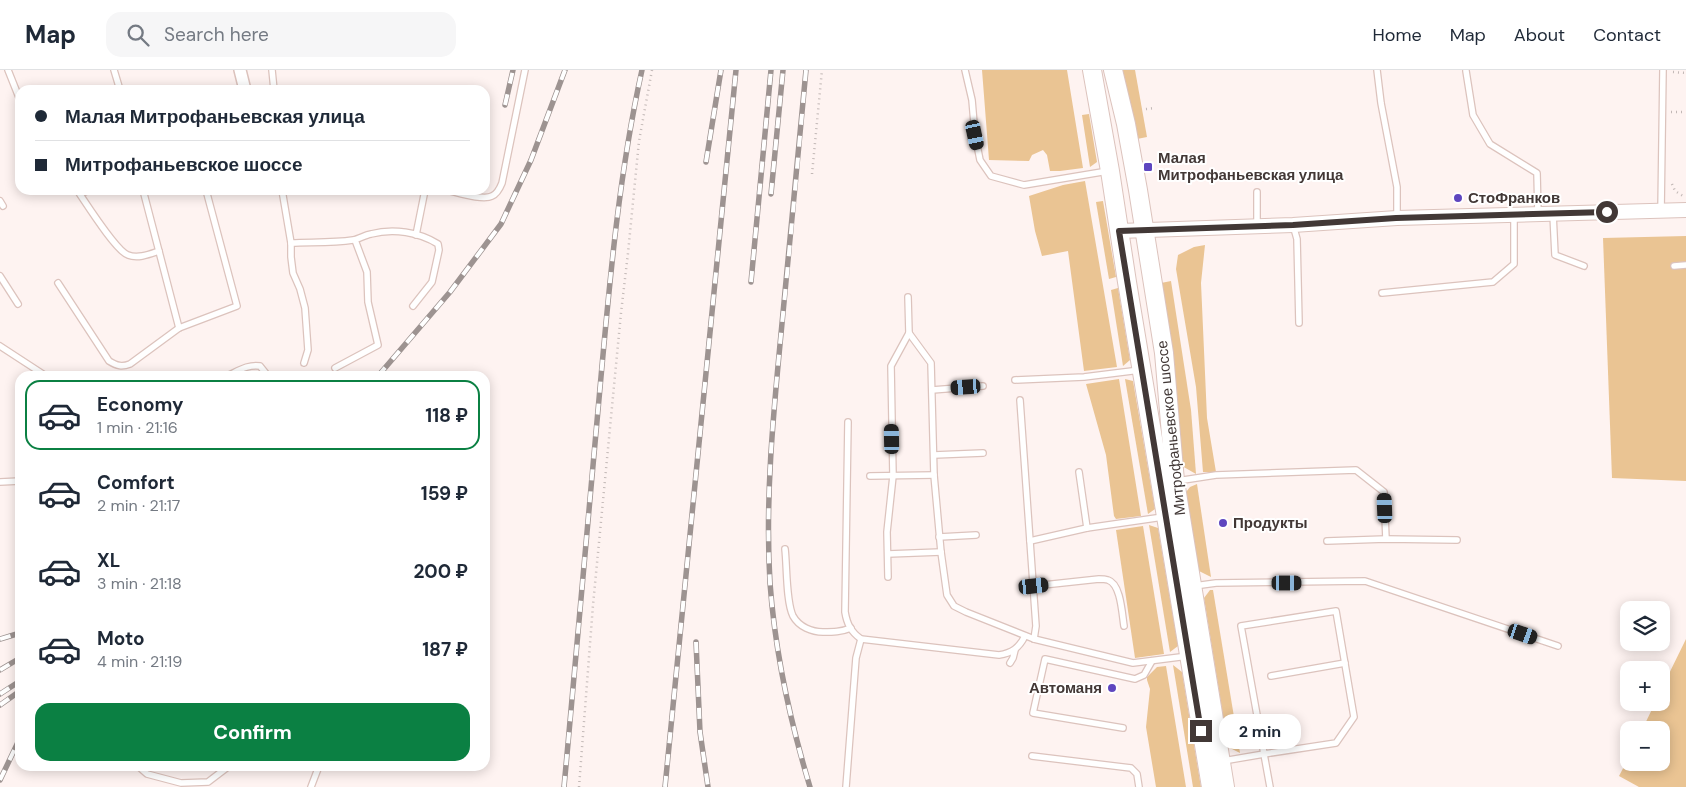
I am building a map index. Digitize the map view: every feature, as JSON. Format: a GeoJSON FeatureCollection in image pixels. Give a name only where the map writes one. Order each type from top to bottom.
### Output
{"type":"FeatureCollection","features":[{"type":"Feature","properties":{"kind":"main road","name":"Митрофаньевское шоссе"},"geometry":{"type":"LineString","coordinates":[[1092,70],[1211,787]]}},
{"type":"Feature","properties":{"kind":"main road","name":"Митрофаньевское шоссе"},"geometry":{"type":"LineString","coordinates":[[1113,70],[1126,124],[1164,353],[1174,481],[1225,787]]}},
{"type":"Feature","properties":{"kind":"street"},"geometry":{"type":"LineString","coordinates":[[240,70],[244,85]]}},
{"type":"Feature","properties":{"kind":"street"},"geometry":{"type":"LineString","coordinates":[[1119,231],[1293,225],[1396,218],[1686,210]]}},
{"type":"Feature","properties":{"kind":"lane"},"geometry":{"type":"LineString","coordinates":[[8,70],[15,88]]}},
{"type":"Feature","properties":{"kind":"lane"},"geometry":{"type":"LineString","coordinates":[[114,70],[118,85]]}},
{"type":"Feature","properties":{"kind":"lane"},"geometry":{"type":"LineString","coordinates":[[272,70],[274,85]]}},
{"type":"Feature","properties":{"kind":"lane"},"geometry":{"type":"LineString","coordinates":[[470,195],[484,198],[491,197],[497,192],[502,183],[525,70]]}},
{"type":"Feature","properties":{"kind":"lane"},"geometry":{"type":"LineString","coordinates":[[964,70],[972,100],[975,135],[980,160],[991,176],[1024,185],[1087,173],[1110,171]]}},
{"type":"Feature","properties":{"kind":"lane"},"geometry":{"type":"LineString","coordinates":[[1377,70],[1381,103],[1397,187],[1396,218]]}},
{"type":"Feature","properties":{"kind":"lane"},"geometry":{"type":"LineString","coordinates":[[1466,70],[1473,115],[1490,144],[1537,173],[1538,214]]}},
{"type":"Feature","properties":{"kind":"lane"},"geometry":{"type":"LineString","coordinates":[[1661,211],[1663,71]]}},
{"type":"Feature","properties":{"kind":"lane"},"geometry":{"type":"LineString","coordinates":[[1257,192],[1257,226]]}},
{"type":"Feature","properties":{"kind":"lane"},"geometry":{"type":"LineString","coordinates":[[81,195],[117,247],[127,255],[142,256],[159,251]]}},
{"type":"Feature","properties":{"kind":"lane"},"geometry":{"type":"LineString","coordinates":[[144,195],[180,328]]}},
{"type":"Feature","properties":{"kind":"lane"},"geometry":{"type":"LineString","coordinates":[[58,283],[109,361],[115,365],[123,366],[130,364],[180,328],[237,306],[207,195]]}},
{"type":"Feature","properties":{"kind":"lane"},"geometry":{"type":"LineString","coordinates":[[283,195],[291,243],[293,273],[305,308],[308,350],[304,363]]}},
{"type":"Feature","properties":{"kind":"lane"},"geometry":{"type":"LineString","coordinates":[[416,235],[424,195]]}},
{"type":"Feature","properties":{"kind":"lane"},"geometry":{"type":"LineString","coordinates":[[1553,214],[1555,255],[1584,266]]}},
{"type":"Feature","properties":{"kind":"lane"},"geometry":{"type":"LineString","coordinates":[[1382,293],[1493,282],[1514,264],[1514,215]]}},
{"type":"Feature","properties":{"kind":"lane"},"geometry":{"type":"LineString","coordinates":[[1293,225],[1297,239],[1299,323]]}},
{"type":"Feature","properties":{"kind":"lane"},"geometry":{"type":"LineString","coordinates":[[291,243],[355,240],[371,234],[390,231],[416,235],[438,244],[439,250],[432,282],[413,306]]}},
{"type":"Feature","properties":{"kind":"lane"},"geometry":{"type":"LineString","coordinates":[[335,368],[378,345],[368,302],[366,272],[355,240]]}},
{"type":"Feature","properties":{"kind":"lane"},"geometry":{"type":"LineString","coordinates":[[1674,266],[1686,264]]}},
{"type":"Feature","properties":{"kind":"lane"},"geometry":{"type":"LineString","coordinates":[[0,276],[18,304]]}},
{"type":"Feature","properties":{"kind":"lane"},"geometry":{"type":"LineString","coordinates":[[888,576],[888,532],[893,476],[891,366],[909,333],[908,297]]}},
{"type":"Feature","properties":{"kind":"lane"},"geometry":{"type":"LineString","coordinates":[[909,333],[931,363],[934,475],[939,537],[947,595],[954,606],[1034,639],[1133,663],[1189,656]]}},
{"type":"Feature","properties":{"kind":"lane"},"geometry":{"type":"LineString","coordinates":[[0,346],[38,371]]}},
{"type":"Feature","properties":{"kind":"lane"},"geometry":{"type":"LineString","coordinates":[[237,371],[253,365],[260,366],[264,371]]}},
{"type":"Feature","properties":{"kind":"lane"},"geometry":{"type":"LineString","coordinates":[[1015,380],[1084,377],[1142,370]]}},
{"type":"Feature","properties":{"kind":"lane"},"geometry":{"type":"LineString","coordinates":[[932,390],[983,386]]}},
{"type":"Feature","properties":{"kind":"lane"},"geometry":{"type":"LineString","coordinates":[[1020,400],[1034,586],[1036,626],[1034,639]]}},
{"type":"Feature","properties":{"kind":"lane"},"geometry":{"type":"LineString","coordinates":[[848,422],[845,612],[847,622],[854,634],[861,639],[999,655],[1015,650],[1025,636]]}},
{"type":"Feature","properties":{"kind":"lane"},"geometry":{"type":"LineString","coordinates":[[934,455],[983,453]]}},
{"type":"Feature","properties":{"kind":"lane"},"geometry":{"type":"LineString","coordinates":[[1174,481],[1216,475],[1356,470],[1384,492],[1386,539]]}},
{"type":"Feature","properties":{"kind":"lane"},"geometry":{"type":"LineString","coordinates":[[1079,472],[1087,528]]}},
{"type":"Feature","properties":{"kind":"lane"},"geometry":{"type":"LineString","coordinates":[[870,476],[934,475]]}},
{"type":"Feature","properties":{"kind":"lane"},"geometry":{"type":"LineString","coordinates":[[0,482],[15,481]]}},
{"type":"Feature","properties":{"kind":"lane"},"geometry":{"type":"LineString","coordinates":[[1030,541],[1087,528],[1165,516]]}},
{"type":"Feature","properties":{"kind":"lane"},"geometry":{"type":"LineString","coordinates":[[939,537],[976,536]]}},
{"type":"Feature","properties":{"kind":"lane"},"geometry":{"type":"LineString","coordinates":[[1327,541],[1386,539],[1457,540]]}},
{"type":"Feature","properties":{"kind":"lane"},"geometry":{"type":"LineString","coordinates":[[785,549],[790,605],[794,617],[808,629],[818,632],[843,632],[851,628]]}},
{"type":"Feature","properties":{"kind":"lane"},"geometry":{"type":"LineString","coordinates":[[888,554],[941,552]]}},
{"type":"Feature","properties":{"kind":"lane"},"geometry":{"type":"LineString","coordinates":[[1034,586],[1099,579],[1108,580],[1114,584],[1118,592],[1124,626]]}},
{"type":"Feature","properties":{"kind":"lane"},"geometry":{"type":"LineString","coordinates":[[1192,586],[1216,583],[1364,581],[1558,646]]}},
{"type":"Feature","properties":{"kind":"lane"},"geometry":{"type":"LineString","coordinates":[[1221,761],[1264,754],[1336,743],[1354,717],[1336,611],[1241,626],[1264,754],[1270,787]]}},
{"type":"Feature","properties":{"kind":"lane"},"geometry":{"type":"LineString","coordinates":[[846,787],[856,658],[861,639]]}},
{"type":"Feature","properties":{"kind":"lane"},"geometry":{"type":"LineString","coordinates":[[1010,663],[1015,650]]}},
{"type":"Feature","properties":{"kind":"lane"},"geometry":{"type":"LineString","coordinates":[[1123,728],[1033,713],[1045,659],[1135,679],[1140,678],[1147,671],[1152,661]]}},
{"type":"Feature","properties":{"kind":"lane"},"geometry":{"type":"LineString","coordinates":[[1271,676],[1345,663]]}},
{"type":"Feature","properties":{"kind":"lane"},"geometry":{"type":"LineString","coordinates":[[1032,756],[1131,768],[1137,774],[1139,787]]}},
{"type":"Feature","properties":{"kind":"lane"},"geometry":{"type":"LineString","coordinates":[[144,771],[147,774],[181,785],[208,782],[222,771]]}},
{"type":"Feature","properties":{"kind":"lane"},"geometry":{"type":"LineString","coordinates":[[312,787],[317,771]]}},
{"type":"Feature","properties":{"kind":"path"},"geometry":{"type":"LineString","coordinates":[[579,787],[593,605],[621,313],[639,141],[652,70]]}},
{"type":"Feature","properties":{"kind":"path"},"geometry":{"type":"LineString","coordinates":[[812,174],[822,70]]}},
{"type":"Feature","properties":{"kind":"path"},"geometry":{"type":"LineString","coordinates":[[1663,71],[1686,73]]}},
{"type":"Feature","properties":{"kind":"path"},"geometry":{"type":"LineString","coordinates":[[1146,109],[1155,108]]}},
{"type":"Feature","properties":{"kind":"path"},"geometry":{"type":"LineString","coordinates":[[1662,112],[1686,112]]}},
{"type":"Feature","properties":{"kind":"shaded area"},"geometry":{"type":"Polygon","coordinates":[[[982,70],[1067,70],[1083,168],[1050,171],[1047,155],[1043,150],[1032,155],[1029,161],[989,160],[982,70]]]}},
{"type":"Feature","properties":{"kind":"shaded area"},"geometry":{"type":"Polygon","coordinates":[[[1121,70],[1135,70],[1147,137],[1137,139],[1121,70]]]}},
{"type":"Feature","properties":{"kind":"shaded area"},"geometry":{"type":"Polygon","coordinates":[[[1089,114],[1097,162],[1090,167],[1082,115],[1089,114]]]}},
{"type":"Feature","properties":{"kind":"shaded area"},"geometry":{"type":"Polygon","coordinates":[[[1085,181],[1117,367],[1084,371],[1068,251],[1042,256],[1035,231],[1029,196],[1063,185],[1085,181]]]}},
{"type":"Feature","properties":{"kind":"shaded area"},"geometry":{"type":"Polygon","coordinates":[[[1103,201],[1116,277],[1109,279],[1096,202],[1103,201]]]}},
{"type":"Feature","properties":{"kind":"shaded area"},"geometry":{"type":"Polygon","coordinates":[[[1686,236],[1686,481],[1612,478],[1603,238],[1686,236]]]}},
{"type":"Feature","properties":{"kind":"shaded area"},"geometry":{"type":"Polygon","coordinates":[[[1205,245],[1201,283],[1207,418],[1216,472],[1203,472],[1196,387],[1176,269],[1178,255],[1194,247],[1205,245]]]}},
{"type":"Feature","properties":{"kind":"shaded area"},"geometry":{"type":"Polygon","coordinates":[[[1171,281],[1191,410],[1196,474],[1182,466],[1161,283],[1171,281]]]}},
{"type":"Feature","properties":{"kind":"shaded area"},"geometry":{"type":"Polygon","coordinates":[[[1118,288],[1130,360],[1123,366],[1111,290],[1118,288]]]}},
{"type":"Feature","properties":{"kind":"shaded area"},"geometry":{"type":"Polygon","coordinates":[[[1119,379],[1141,516],[1116,519],[1114,516],[1106,455],[1086,384],[1119,379]]]}},
{"type":"Feature","properties":{"kind":"shaded area"},"geometry":{"type":"Polygon","coordinates":[[[1125,379],[1133,381],[1155,509],[1148,514],[1125,379]]]}},
{"type":"Feature","properties":{"kind":"shaded area"},"geometry":{"type":"Polygon","coordinates":[[[1197,484],[1211,577],[1199,571],[1186,492],[1190,487],[1197,484]]]}},
{"type":"Feature","properties":{"kind":"shaded area"},"geometry":{"type":"Polygon","coordinates":[[[1149,525],[1158,528],[1178,646],[1170,652],[1149,525]]]}},
{"type":"Feature","properties":{"kind":"shaded area"},"geometry":{"type":"Polygon","coordinates":[[[1143,526],[1164,654],[1135,658],[1116,530],[1143,526]]]}},
{"type":"Feature","properties":{"kind":"shaded area"},"geometry":{"type":"Polygon","coordinates":[[[1210,590],[1213,590],[1240,753],[1228,747],[1204,598],[1210,590]]]}},
{"type":"Feature","properties":{"kind":"shaded area"},"geometry":{"type":"Polygon","coordinates":[[[1686,639],[1686,787],[1639,787],[1619,776],[1622,771],[1670,771],[1670,721],[1646,721],[1651,711],[1670,711],[1670,672],[1686,639]]]}},
{"type":"Feature","properties":{"kind":"shaded area"},"geometry":{"type":"Polygon","coordinates":[[[1173,665],[1182,672],[1201,787],[1193,787],[1173,665]]]}},
{"type":"Feature","properties":{"kind":"shaded area"},"geometry":{"type":"Polygon","coordinates":[[[1166,666],[1186,787],[1156,787],[1146,727],[1150,689],[1147,677],[1157,667],[1166,666]]]}},
{"type":"Feature","properties":{"kind":"railway"},"geometry":{"type":"LineString","coordinates":[[505,105],[513,70]]}},
{"type":"Feature","properties":{"kind":"railway"},"geometry":{"type":"LineString","coordinates":[[382,371],[450,292],[501,224],[531,160],[565,70]]}},
{"type":"Feature","properties":{"kind":"railway"},"geometry":{"type":"LineString","coordinates":[[564,787],[611,275],[620,193],[642,70]]}},
{"type":"Feature","properties":{"kind":"railway"},"geometry":{"type":"LineString","coordinates":[[706,162],[721,70]]}},
{"type":"Feature","properties":{"kind":"railway"},"geometry":{"type":"LineString","coordinates":[[665,787],[736,70]]}},
{"type":"Feature","properties":{"kind":"railway"},"geometry":{"type":"LineString","coordinates":[[751,282],[771,70]]}},
{"type":"Feature","properties":{"kind":"railway"},"geometry":{"type":"LineString","coordinates":[[771,194],[783,70]]}},
{"type":"Feature","properties":{"kind":"railway"},"geometry":{"type":"LineString","coordinates":[[806,70],[775,396],[768,521],[770,583],[776,635],[790,712],[810,787]]}},
{"type":"Feature","properties":{"kind":"railway"},"geometry":{"type":"LineString","coordinates":[[0,639],[15,634]]}},
{"type":"Feature","properties":{"kind":"railway"},"geometry":{"type":"LineString","coordinates":[[696,642],[700,732],[708,787]]}},
{"type":"Feature","properties":{"kind":"railway"},"geometry":{"type":"LineString","coordinates":[[0,670],[15,661]]}},
{"type":"Feature","properties":{"kind":"railway"},"geometry":{"type":"LineString","coordinates":[[0,694],[15,684]]}},
{"type":"Feature","properties":{"kind":"railway"},"geometry":{"type":"LineString","coordinates":[[0,705],[15,694]]}},
{"type":"Feature","properties":{"kind":"railway"},"geometry":{"type":"LineString","coordinates":[[0,780],[15,748]]}},
{"type":"Feature","properties":{"kind":"place","name":"Малая Митрофаньевская улица"},"geometry":{"type":"Point","coordinates":[1148,167]}},
{"type":"Feature","properties":{"kind":"place","name":"СтоФранков"},"geometry":{"type":"Point","coordinates":[1458,198]}},
{"type":"Feature","properties":{"kind":"place","name":"Продукты"},"geometry":{"type":"Point","coordinates":[1223,523]}},
{"type":"Feature","properties":{"kind":"place","name":"Автоманя"},"geometry":{"type":"Point","coordinates":[1112,688]}},
{"type":"Feature","properties":{"kind":"route"},"geometry":{"type":"LineString","coordinates":[[1201,731],[1119,231],[1293,225],[1396,218],[1607,212]]}}]}
